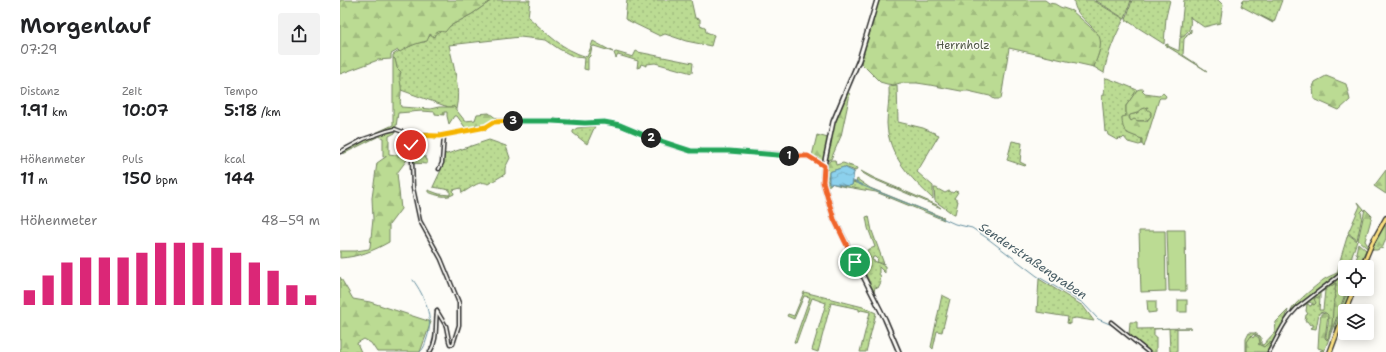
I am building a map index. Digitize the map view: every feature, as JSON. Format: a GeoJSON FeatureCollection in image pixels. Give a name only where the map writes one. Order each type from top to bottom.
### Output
{"type":"FeatureCollection","features":[{"type":"Feature","properties":{"kind":"main road"},"geometry":{"type":"LineString","coordinates":[[1365,260],[1372,243],[1386,218]]}},
{"type":"Feature","properties":{"kind":"main road"},"geometry":{"type":"LineString","coordinates":[[1330,352],[1338,331]]}},
{"type":"Feature","properties":{"kind":"street"},"geometry":{"type":"LineString","coordinates":[[877,0],[859,60],[833,122],[823,182],[834,219],[885,319],[899,352]]}},
{"type":"Feature","properties":{"kind":"street"},"geometry":{"type":"LineString","coordinates":[[340,152],[364,139],[395,129],[411,135],[444,135],[486,127],[499,121],[604,122],[620,125],[665,143],[691,151],[722,151],[805,156],[825,164]]}},
{"type":"Feature","properties":{"kind":"street"},"geometry":{"type":"LineString","coordinates":[[411,135],[413,188],[420,221],[441,259],[459,303],[459,325],[453,344],[450,344],[446,326],[437,311],[436,334],[433,347],[430,352]]}},
{"type":"Feature","properties":{"kind":"street"},"geometry":{"type":"LineString","coordinates":[[439,169],[442,163],[444,135]]}},
{"type":"Feature","properties":{"kind":"street"},"geometry":{"type":"LineString","coordinates":[[1269,352],[1284,321],[1292,312],[1338,276]]}},
{"type":"Feature","properties":{"kind":"street"},"geometry":{"type":"LineString","coordinates":[[1111,322],[1148,352]]}},
{"type":"Feature","properties":{"kind":"green space"},"geometry":{"type":"Polygon","coordinates":[[[340,0],[492,0],[472,14],[450,26],[445,32],[438,32],[434,37],[430,34],[427,41],[413,45],[400,52],[398,50],[391,54],[391,59],[378,60],[340,74],[340,0]]]}},
{"type":"Feature","properties":{"kind":"green space"},"geometry":{"type":"Polygon","coordinates":[[[492,0],[530,0],[528,17],[555,40],[578,54],[587,57],[593,41],[613,52],[594,46],[592,47],[588,58],[588,70],[584,69],[585,58],[575,57],[546,40],[520,37],[449,45],[458,94],[456,109],[454,107],[448,107],[401,90],[393,55],[412,45],[425,42],[434,34],[445,31],[450,26],[472,14],[492,0]]]}},
{"type":"Feature","properties":{"kind":"green space"},"geometry":{"type":"Polygon","coordinates":[[[627,0],[691,0],[695,18],[700,19],[700,25],[705,27],[706,32],[714,35],[711,46],[686,41],[665,34],[660,36],[625,19],[627,0]]]}},
{"type":"Feature","properties":{"kind":"green space","name":"Herrnholz"},"geometry":{"type":"Polygon","coordinates":[[[879,0],[1045,0],[1049,3],[1072,11],[1097,33],[1100,41],[1100,50],[1094,67],[1009,48],[1001,99],[994,99],[990,96],[968,91],[917,83],[900,83],[894,85],[887,84],[880,82],[861,63],[879,0]]]}},
{"type":"Feature","properties":{"kind":"green space"},"geometry":{"type":"Polygon","coordinates":[[[1074,0],[1093,0],[1124,19],[1107,59],[1104,73],[1094,67],[1099,51],[1099,38],[1092,27],[1078,13],[1074,0]]]}},
{"type":"Feature","properties":{"kind":"green space"},"geometry":{"type":"Polygon","coordinates":[[[1095,0],[1131,0],[1125,19],[1095,0]]]}},
{"type":"Feature","properties":{"kind":"green space"},"geometry":{"type":"Polygon","coordinates":[[[1132,0],[1170,0],[1166,17],[1164,44],[1126,20],[1132,0]]]}},
{"type":"Feature","properties":{"kind":"green space"},"geometry":{"type":"Polygon","coordinates":[[[1184,0],[1218,0],[1223,5],[1220,23],[1204,27],[1190,16],[1190,28],[1180,37],[1184,0]]]}},
{"type":"Feature","properties":{"kind":"green space"},"geometry":{"type":"Polygon","coordinates":[[[1243,0],[1282,0],[1274,22],[1261,16],[1273,23],[1241,6],[1243,0]]]}},
{"type":"Feature","properties":{"kind":"green space"},"geometry":{"type":"Polygon","coordinates":[[[1191,29],[1191,32],[1184,39],[1183,55],[1207,71],[1165,45],[1168,44],[1168,46],[1179,51],[1180,38],[1188,34],[1191,29]]]}},
{"type":"Feature","properties":{"kind":"green space"},"geometry":{"type":"Polygon","coordinates":[[[636,51],[693,63],[692,73],[655,63],[647,64],[647,66],[641,64],[640,67],[637,68],[638,61],[618,55],[616,58],[614,53],[616,52],[633,57],[636,51]]]}},
{"type":"Feature","properties":{"kind":"green space"},"geometry":{"type":"Polygon","coordinates":[[[393,58],[395,59],[397,68],[401,72],[401,107],[430,109],[439,107],[454,107],[465,121],[475,120],[477,114],[489,113],[497,119],[497,121],[486,126],[467,130],[457,116],[454,116],[449,124],[447,112],[444,112],[444,115],[435,114],[435,112],[422,111],[398,113],[395,133],[389,136],[389,154],[409,157],[397,173],[401,209],[389,225],[389,242],[365,253],[340,258],[340,251],[356,251],[369,249],[370,247],[373,219],[372,198],[377,163],[387,156],[383,157],[383,138],[379,136],[343,154],[345,147],[393,125],[393,58]]]}},
{"type":"Feature","properties":{"kind":"green space"},"geometry":{"type":"Polygon","coordinates":[[[1326,76],[1346,84],[1350,100],[1339,110],[1314,99],[1313,87],[1315,82],[1326,76]]]}},
{"type":"Feature","properties":{"kind":"green space"},"geometry":{"type":"Polygon","coordinates":[[[1107,78],[1137,90],[1126,106],[1127,133],[1142,139],[1142,144],[1139,145],[1128,142],[1124,137],[1117,140],[1108,135],[1107,131],[1105,132],[1102,96],[1104,95],[1105,79],[1107,78]]]}},
{"type":"Feature","properties":{"kind":"green space"},"geometry":{"type":"Polygon","coordinates":[[[897,85],[898,122],[923,128],[939,135],[917,172],[933,186],[933,199],[902,166],[896,156],[888,135],[887,123],[889,86],[897,85]]]}},
{"type":"Feature","properties":{"kind":"green space"},"geometry":{"type":"Polygon","coordinates":[[[1144,89],[1142,91],[1145,94],[1159,96],[1163,93],[1166,96],[1165,98],[1159,99],[1144,147],[1142,144],[1142,139],[1127,132],[1122,123],[1122,117],[1126,116],[1126,106],[1137,90],[1144,89]],[[1148,107],[1130,115],[1129,118],[1131,121],[1134,119],[1138,121],[1147,121],[1151,116],[1151,112],[1147,109],[1148,107]]]}},
{"type":"Feature","properties":{"kind":"green space"},"geometry":{"type":"Polygon","coordinates":[[[847,92],[850,94],[841,136],[831,159],[827,161],[834,121],[847,92]]]}},
{"type":"Feature","properties":{"kind":"green space"},"geometry":{"type":"Polygon","coordinates":[[[1148,107],[1151,112],[1151,116],[1147,120],[1131,121],[1129,115],[1137,113],[1148,107]]]}},
{"type":"Feature","properties":{"kind":"green space"},"geometry":{"type":"Polygon","coordinates":[[[595,126],[587,144],[573,133],[573,131],[577,128],[595,126]]]}},
{"type":"Feature","properties":{"kind":"green space"},"geometry":{"type":"Polygon","coordinates":[[[817,135],[828,138],[824,162],[812,156],[817,135]]]}},
{"type":"Feature","properties":{"kind":"green space"},"geometry":{"type":"Polygon","coordinates":[[[412,137],[416,137],[416,144],[420,144],[419,156],[426,157],[427,164],[412,163],[412,137]]]}},
{"type":"Feature","properties":{"kind":"green space"},"geometry":{"type":"Polygon","coordinates":[[[489,140],[506,146],[510,158],[505,168],[505,174],[488,184],[482,183],[475,185],[462,193],[461,188],[453,190],[454,194],[448,196],[441,196],[428,192],[428,190],[439,194],[450,195],[450,190],[433,187],[441,170],[444,153],[447,154],[489,140]]]}},
{"type":"Feature","properties":{"kind":"green space"},"geometry":{"type":"Polygon","coordinates":[[[1012,141],[1022,143],[1020,162],[1026,165],[1025,166],[1007,160],[1012,141]]]}},
{"type":"Feature","properties":{"kind":"green space"},"geometry":{"type":"Polygon","coordinates":[[[831,160],[835,160],[836,165],[843,163],[857,168],[856,171],[854,170],[854,173],[853,170],[844,167],[829,172],[828,181],[831,183],[830,185],[826,186],[825,184],[828,183],[825,178],[826,164],[831,160]]]}},
{"type":"Feature","properties":{"kind":"green space"},"geometry":{"type":"Polygon","coordinates":[[[1386,170],[1386,194],[1374,186],[1386,170]]]}},
{"type":"Feature","properties":{"kind":"green space"},"geometry":{"type":"Polygon","coordinates":[[[861,171],[937,205],[941,208],[871,178],[861,171]]]}},
{"type":"Feature","properties":{"kind":"green space"},"geometry":{"type":"Polygon","coordinates":[[[857,179],[870,188],[942,217],[943,216],[944,220],[876,192],[841,186],[852,185],[853,182],[856,183],[857,179]]]}},
{"type":"Feature","properties":{"kind":"green space"},"geometry":{"type":"Polygon","coordinates":[[[934,188],[945,193],[949,191],[953,193],[955,191],[958,192],[954,198],[958,201],[955,214],[935,201],[934,188]]]}},
{"type":"Feature","properties":{"kind":"green space"},"geometry":{"type":"Polygon","coordinates":[[[1358,202],[1364,209],[1361,212],[1362,217],[1357,240],[1348,233],[1360,206],[1358,202]]]}},
{"type":"Feature","properties":{"kind":"green space"},"geometry":{"type":"Polygon","coordinates":[[[1365,209],[1372,216],[1365,241],[1367,248],[1358,240],[1365,209]]]}},
{"type":"Feature","properties":{"kind":"green space"},"geometry":{"type":"Polygon","coordinates":[[[869,216],[872,231],[884,264],[877,262],[878,260],[875,257],[873,257],[872,260],[885,266],[885,273],[879,267],[881,277],[879,279],[881,282],[878,288],[875,287],[874,292],[861,264],[854,257],[861,256],[870,259],[867,250],[875,247],[868,228],[866,217],[869,216]]]}},
{"type":"Feature","properties":{"kind":"green space"},"geometry":{"type":"Polygon","coordinates":[[[1384,225],[1386,226],[1386,238],[1382,249],[1373,250],[1372,248],[1384,225]]]}},
{"type":"Feature","properties":{"kind":"green space"},"geometry":{"type":"Polygon","coordinates":[[[1167,230],[1185,230],[1186,291],[1169,291],[1167,230]]]}},
{"type":"Feature","properties":{"kind":"green space"},"geometry":{"type":"Polygon","coordinates":[[[1139,231],[1165,231],[1166,291],[1141,292],[1139,231]]]}},
{"type":"Feature","properties":{"kind":"green space"},"geometry":{"type":"Polygon","coordinates":[[[1348,234],[1357,241],[1352,260],[1340,260],[1348,234]]]}},
{"type":"Feature","properties":{"kind":"green space"},"geometry":{"type":"Polygon","coordinates":[[[1358,243],[1366,250],[1361,260],[1356,260],[1358,254],[1356,253],[1358,243]]]}},
{"type":"Feature","properties":{"kind":"green space"},"geometry":{"type":"Polygon","coordinates":[[[1337,273],[1338,274],[1338,276],[1291,311],[1300,300],[1328,277],[1337,273]]]}},
{"type":"Feature","properties":{"kind":"green space"},"geometry":{"type":"Polygon","coordinates":[[[340,277],[353,299],[370,302],[431,322],[420,352],[377,352],[371,343],[364,339],[357,343],[361,352],[340,352],[340,277]]]}},
{"type":"Feature","properties":{"kind":"green space"},"geometry":{"type":"Polygon","coordinates":[[[1338,277],[1338,296],[1344,296],[1342,304],[1338,304],[1338,314],[1324,352],[1320,352],[1321,350],[1324,350],[1318,348],[1321,314],[1326,313],[1328,315],[1325,338],[1327,340],[1332,327],[1333,307],[1336,297],[1336,283],[1320,293],[1320,298],[1317,297],[1314,299],[1316,303],[1314,305],[1310,302],[1296,310],[1336,279],[1337,280],[1338,277]]]}},
{"type":"Feature","properties":{"kind":"green space"},"geometry":{"type":"Polygon","coordinates":[[[1039,279],[1083,306],[1094,321],[1076,318],[1071,319],[1071,324],[1067,323],[1068,317],[1037,312],[1039,279]]]}},
{"type":"Feature","properties":{"kind":"green space"},"geometry":{"type":"Polygon","coordinates":[[[1336,282],[1336,297],[1334,302],[1332,325],[1329,337],[1326,340],[1328,321],[1327,314],[1324,312],[1319,313],[1316,329],[1310,328],[1313,327],[1313,324],[1310,325],[1307,321],[1305,321],[1306,315],[1308,314],[1306,311],[1307,304],[1311,306],[1312,304],[1314,305],[1314,299],[1317,296],[1320,298],[1319,310],[1323,310],[1325,290],[1336,282]]]}},
{"type":"Feature","properties":{"kind":"green space"},"geometry":{"type":"Polygon","coordinates":[[[804,292],[863,307],[876,313],[866,352],[860,352],[870,312],[859,311],[859,309],[831,303],[818,352],[812,350],[826,303],[812,298],[796,343],[794,342],[810,297],[804,296],[794,319],[787,316],[788,314],[794,316],[804,292]]]}},
{"type":"Feature","properties":{"kind":"green space"},"geometry":{"type":"Polygon","coordinates":[[[942,295],[950,299],[942,332],[937,331],[933,349],[931,347],[942,295]]]}},
{"type":"Feature","properties":{"kind":"green space"},"geometry":{"type":"Polygon","coordinates":[[[1345,296],[1349,296],[1346,304],[1343,304],[1345,296]]]}},
{"type":"Feature","properties":{"kind":"green space"},"geometry":{"type":"Polygon","coordinates":[[[1178,300],[1187,300],[1187,312],[1178,312],[1178,300]]]}},
{"type":"Feature","properties":{"kind":"green space"},"geometry":{"type":"Polygon","coordinates":[[[1147,301],[1156,301],[1156,312],[1148,313],[1147,301]]]}},
{"type":"Feature","properties":{"kind":"green space"},"geometry":{"type":"Polygon","coordinates":[[[1288,310],[1273,344],[1269,342],[1264,347],[1258,344],[1259,336],[1254,334],[1249,340],[1246,352],[1246,339],[1249,333],[1256,332],[1256,334],[1261,337],[1261,344],[1263,345],[1275,332],[1276,322],[1288,310]]]}},
{"type":"Feature","properties":{"kind":"green space"},"geometry":{"type":"Polygon","coordinates":[[[1338,317],[1338,327],[1336,332],[1335,325],[1338,317]]]}},
{"type":"Feature","properties":{"kind":"green space"},"geometry":{"type":"Polygon","coordinates":[[[1130,322],[1137,322],[1137,329],[1154,329],[1154,337],[1156,337],[1156,352],[1147,350],[1129,335],[1130,322]]]}},
{"type":"Feature","properties":{"kind":"green space"},"geometry":{"type":"Polygon","coordinates":[[[1169,328],[1177,328],[1177,352],[1170,352],[1169,328]]]}},
{"type":"Feature","properties":{"kind":"green space"},"geometry":{"type":"Polygon","coordinates":[[[1255,335],[1259,338],[1260,343],[1258,344],[1264,347],[1269,342],[1272,343],[1267,352],[1247,352],[1247,342],[1251,336],[1253,338],[1255,335]]]}},
{"type":"Feature","properties":{"kind":"water"},"geometry":{"type":"Polygon","coordinates":[[[844,167],[854,172],[852,185],[849,186],[829,183],[829,172],[844,167]]]}},
{"type":"Feature","properties":{"kind":"waterway","name":"Senderstraßengraben"},"geometry":{"type":"LineString","coordinates":[[501,122],[526,122]]}},
{"type":"Feature","properties":{"kind":"waterway","name":"Senderstraßengraben"},"geometry":{"type":"LineString","coordinates":[[569,123],[596,123]]}},
{"type":"Feature","properties":{"kind":"waterway","name":"Senderstraßengraben"},"geometry":{"type":"LineString","coordinates":[[598,123],[614,125],[667,145]]}},
{"type":"Feature","properties":{"kind":"waterway","name":"Senderstraßengraben"},"geometry":{"type":"LineString","coordinates":[[792,154],[810,155],[823,163]]}},
{"type":"Feature","properties":{"kind":"waterway","name":"Senderstraßengraben"},"geometry":{"type":"LineString","coordinates":[[826,165],[826,173],[828,178]]}},
{"type":"Feature","properties":{"kind":"waterway","name":"Senderstraßengraben"},"geometry":{"type":"LineString","coordinates":[[853,181],[863,185]]}},
{"type":"Feature","properties":{"kind":"waterway","name":"Senderstraßengraben"},"geometry":{"type":"LineString","coordinates":[[856,183],[955,224],[972,228],[1037,276],[1083,303],[1098,319],[1112,325],[1127,336]]}},
{"type":"Feature","properties":{"kind":"waterway"},"geometry":{"type":"LineString","coordinates":[[413,280],[425,300],[429,316],[429,331],[425,345],[420,352]]}},
{"type":"Feature","properties":{"kind":"waterway","name":"Senderstraßengraben"},"geometry":{"type":"LineString","coordinates":[[1129,338],[1145,352]]}},
{"type":"Feature","properties":{"kind":"waterway"},"geometry":{"type":"LineString","coordinates":[[1267,352],[1272,344]]}},
{"type":"Feature","properties":{"kind":"route"},"geometry":{"type":"LineString","coordinates":[[411,145],[411,135],[439,136],[486,127],[499,121],[604,122],[620,125],[650,138],[691,151],[729,151],[770,155],[808,156],[824,166],[823,182],[834,219],[855,262]]}}]}
